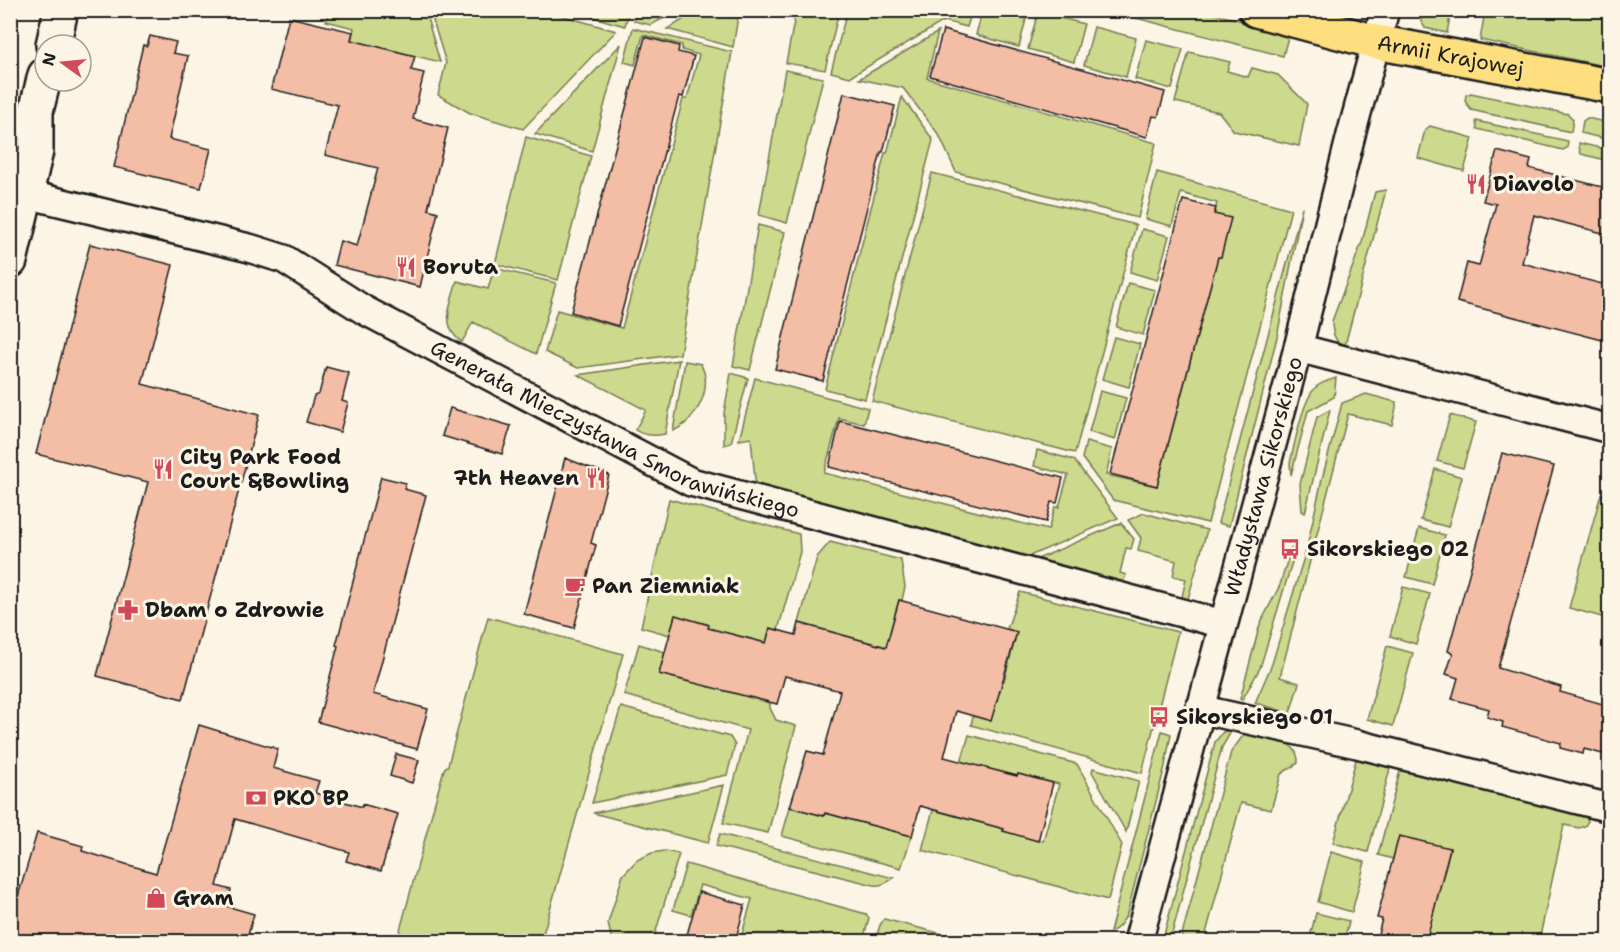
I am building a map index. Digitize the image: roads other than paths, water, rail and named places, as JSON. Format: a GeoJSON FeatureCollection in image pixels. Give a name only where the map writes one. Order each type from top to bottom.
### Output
{"type":"FeatureCollection","features":[{"type":"Feature","properties":{"kind":"main road"},"geometry":{"type":"LineString","coordinates":[[55,33],[61,10]]}},
{"type":"Feature","properties":{"kind":"main road","name":"Armii Krajowej"},"geometry":{"type":"LineString","coordinates":[[1256,10],[1376,42],[1610,86]]}},
{"type":"Feature","properties":{"kind":"main road"},"geometry":{"type":"LineString","coordinates":[[10,261],[36,151],[36,111],[40,93]]}},
{"type":"Feature","properties":{"kind":"main road"},"geometry":{"type":"LineString","coordinates":[[10,163],[15,148],[36,111]]}},
{"type":"Feature","properties":{"kind":"street","name":"Władysława Sikorskiego"},"geometry":{"type":"LineString","coordinates":[[1138,942],[1298,348],[1385,10]]}},
{"type":"Feature","properties":{"kind":"street","name":"Generała Mieczysława Smorawińskiego"},"geometry":{"type":"LineString","coordinates":[[26,194],[249,248],[284,259],[364,310],[691,482],[1223,624]]}},
{"type":"Feature","properties":{"kind":"street"},"geometry":{"type":"LineString","coordinates":[[1298,348],[1610,429]]}},
{"type":"Feature","properties":{"kind":"street"},"geometry":{"type":"LineString","coordinates":[[1199,709],[1357,744],[1610,808]]}},
{"type":"Feature","properties":{"kind":"place","name":"Diavolo"},"geometry":{"type":"Point","coordinates":[1476,184]}},
{"type":"Feature","properties":{"kind":"place","name":"Boruta"},"geometry":{"type":"Point","coordinates":[406,267]}},
{"type":"Feature","properties":{"kind":"place","name":"City Park Food Court &Bowling"},"geometry":{"type":"Point","coordinates":[163,469]}},
{"type":"Feature","properties":{"kind":"place","name":"7th Heaven"},"geometry":{"type":"Point","coordinates":[596,478]}},
{"type":"Feature","properties":{"kind":"place","name":"Sikorskiego 02"},"geometry":{"type":"Point","coordinates":[1290,549]}},
{"type":"Feature","properties":{"kind":"place","name":"Pan Ziemniak"},"geometry":{"type":"Point","coordinates":[575,586]}},
{"type":"Feature","properties":{"kind":"place","name":"Dbam o Zdrowie"},"geometry":{"type":"Point","coordinates":[128,610]}},
{"type":"Feature","properties":{"kind":"place","name":"Sikorskiego 01"},"geometry":{"type":"Point","coordinates":[1159,717]}},
{"type":"Feature","properties":{"kind":"place","name":"PKO BP"},"geometry":{"type":"Point","coordinates":[256,798]}},
{"type":"Feature","properties":{"kind":"place","name":"Gram"},"geometry":{"type":"Point","coordinates":[156,898]}}]}
